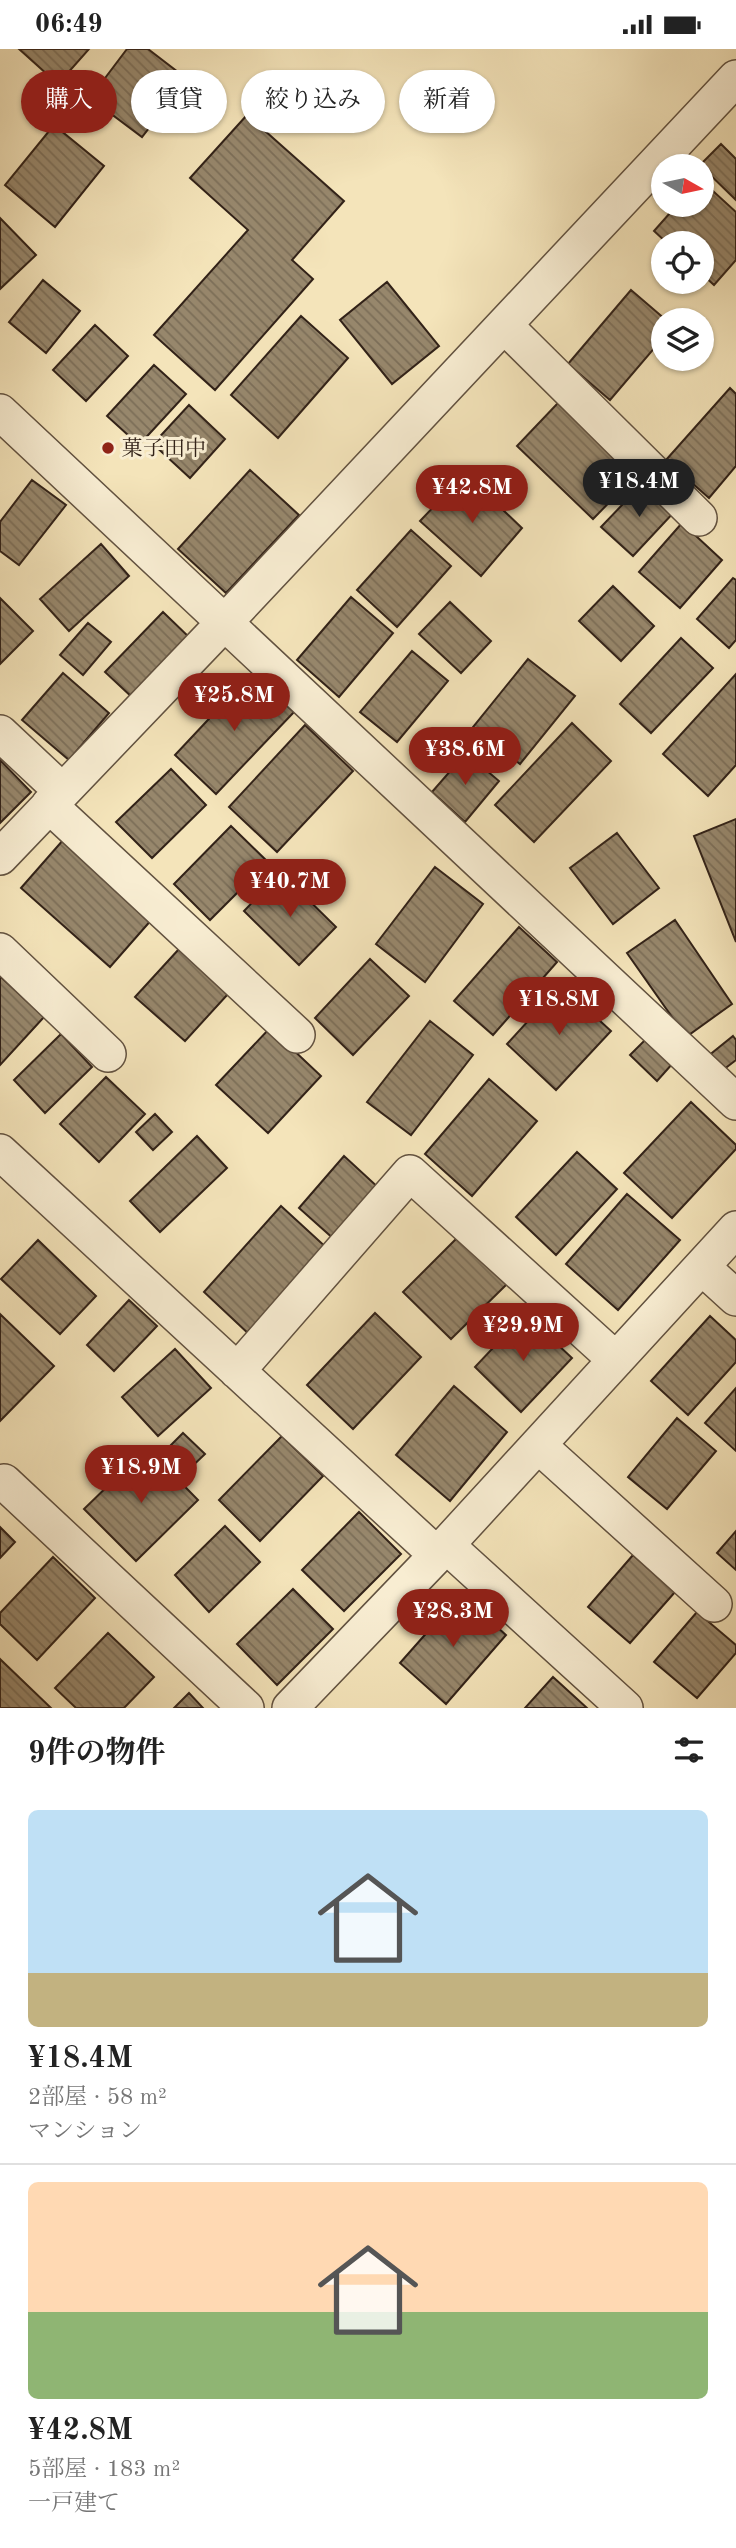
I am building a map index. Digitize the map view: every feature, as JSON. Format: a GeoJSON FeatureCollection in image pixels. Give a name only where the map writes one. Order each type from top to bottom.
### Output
{"type":"FeatureCollection","features":[{"type":"Feature","properties":{"kind":"street"},"geometry":{"type":"LineString","coordinates":[[0,857],[224,623],[736,78]]}},
{"type":"Feature","properties":{"kind":"street"},"geometry":{"type":"LineString","coordinates":[[504,325],[699,518]]}},
{"type":"Feature","properties":{"kind":"street"},"geometry":{"type":"LineString","coordinates":[[0,412],[736,1102]]}},
{"type":"Feature","properties":{"kind":"street"},"geometry":{"type":"LineString","coordinates":[[0,733],[55,798],[297,1035]]}},
{"type":"Feature","properties":{"kind":"street"},"geometry":{"type":"LineString","coordinates":[[0,951],[108,1054]]}},
{"type":"Feature","properties":{"kind":"street"},"geometry":{"type":"LineString","coordinates":[[0,1152],[237,1371],[625,1708]]}},
{"type":"Feature","properties":{"kind":"street"},"geometry":{"type":"LineString","coordinates":[[237,1371],[410,1173],[617,1360]]}},
{"type":"Feature","properties":{"kind":"street"},"geometry":{"type":"LineString","coordinates":[[290,1708],[441,1550],[736,1229]]}},
{"type":"Feature","properties":{"kind":"street"},"geometry":{"type":"LineString","coordinates":[[702,1267],[736,1298]]}},
{"type":"Feature","properties":{"kind":"street"},"geometry":{"type":"LineString","coordinates":[[538,1445],[714,1604]]}},
{"type":"Feature","properties":{"kind":"street"},"geometry":{"type":"LineString","coordinates":[[4,1482],[246,1708]]}},
{"type":"Feature","properties":{"kind":"building"},"geometry":{"type":"Polygon","coordinates":[[[19,49],[89,49],[70,70],[42,70],[19,49]]]}},
{"type":"Feature","properties":{"kind":"building"},"geometry":{"type":"Polygon","coordinates":[[[127,49],[148,49],[175,70],[131,70],[131,129],[117,118],[117,70],[111,70],[127,49]]]}},
{"type":"Feature","properties":{"kind":"building"},"geometry":{"type":"Polygon","coordinates":[[[241,122],[241,133],[267,133],[344,201],[292,260],[313,279],[215,390],[154,335],[248,230],[190,178],[241,122]]]}},
{"type":"Feature","properties":{"kind":"building"},"geometry":{"type":"Polygon","coordinates":[[[47,133],[64,133],[104,166],[55,227],[5,185],[47,133]]]}},
{"type":"Feature","properties":{"kind":"building"},"geometry":{"type":"Polygon","coordinates":[[[721,144],[736,159],[736,200],[714,179],[714,154],[711,154],[721,144]]]}},
{"type":"Feature","properties":{"kind":"building"},"geometry":{"type":"Polygon","coordinates":[[[714,192],[736,212],[736,260],[714,285],[714,231],[654,231],[666,217],[714,217],[714,192]]]}},
{"type":"Feature","properties":{"kind":"building"},"geometry":{"type":"Polygon","coordinates":[[[0,218],[36,255],[0,289],[0,218]]]}},
{"type":"Feature","properties":{"kind":"building"},"geometry":{"type":"Polygon","coordinates":[[[43,280],[80,311],[46,353],[9,322],[43,280]]]}},
{"type":"Feature","properties":{"kind":"building"},"geometry":{"type":"Polygon","coordinates":[[[387,282],[439,346],[392,384],[340,320],[387,282]]]}},
{"type":"Feature","properties":{"kind":"building"},"geometry":{"type":"Polygon","coordinates":[[[631,290],[652,308],[651,352],[610,400],[568,364],[631,290]]]}},
{"type":"Feature","properties":{"kind":"building"},"geometry":{"type":"Polygon","coordinates":[[[301,316],[348,358],[278,438],[231,395],[301,316]]]}},
{"type":"Feature","properties":{"kind":"building"},"geometry":{"type":"Polygon","coordinates":[[[95,325],[128,356],[86,401],[53,370],[95,325]]]}},
{"type":"Feature","properties":{"kind":"building"},"geometry":{"type":"Polygon","coordinates":[[[154,365],[186,394],[139,445],[107,416],[154,365]]]}},
{"type":"Feature","properties":{"kind":"building"},"geometry":{"type":"Polygon","coordinates":[[[730,388],[736,394],[736,466],[709,498],[666,460],[730,388]]]}},
{"type":"Feature","properties":{"kind":"building"},"geometry":{"type":"Polygon","coordinates":[[[558,403],[634,477],[593,519],[517,446],[558,403]]]}},
{"type":"Feature","properties":{"kind":"building"},"geometry":{"type":"Polygon","coordinates":[[[189,405],[225,439],[190,478],[153,444],[189,405]]]}},
{"type":"Feature","properties":{"kind":"building"},"geometry":{"type":"Polygon","coordinates":[[[250,470],[299,515],[226,593],[178,549],[250,470]]]}},
{"type":"Feature","properties":{"kind":"building"},"geometry":{"type":"Polygon","coordinates":[[[465,474],[522,528],[481,576],[420,521],[465,474]]]}},
{"type":"Feature","properties":{"kind":"building"},"geometry":{"type":"Polygon","coordinates":[[[32,480],[66,505],[19,565],[0,551],[0,522],[32,480]]]}},
{"type":"Feature","properties":{"kind":"building"},"geometry":{"type":"Polygon","coordinates":[[[645,481],[676,510],[633,556],[601,527],[645,481]]]}},
{"type":"Feature","properties":{"kind":"building"},"geometry":{"type":"Polygon","coordinates":[[[682,523],[722,560],[680,608],[639,572],[682,523]]]}},
{"type":"Feature","properties":{"kind":"building"},"geometry":{"type":"Polygon","coordinates":[[[411,530],[451,566],[397,627],[357,590],[411,530]]]}},
{"type":"Feature","properties":{"kind":"building"},"geometry":{"type":"Polygon","coordinates":[[[101,544],[129,576],[69,631],[40,599],[101,544]]]}},
{"type":"Feature","properties":{"kind":"building"},"geometry":{"type":"Polygon","coordinates":[[[733,578],[736,580],[736,640],[729,648],[697,619],[733,578]]]}},
{"type":"Feature","properties":{"kind":"building"},"geometry":{"type":"Polygon","coordinates":[[[613,586],[654,626],[621,661],[579,621],[613,586]]]}},
{"type":"Feature","properties":{"kind":"building"},"geometry":{"type":"Polygon","coordinates":[[[351,597],[393,633],[339,697],[297,660],[351,597]]]}},
{"type":"Feature","properties":{"kind":"building"},"geometry":{"type":"Polygon","coordinates":[[[0,598],[33,631],[0,664],[0,598]]]}},
{"type":"Feature","properties":{"kind":"building"},"geometry":{"type":"Polygon","coordinates":[[[450,602],[491,641],[461,673],[419,634],[450,602]]]}},
{"type":"Feature","properties":{"kind":"building"},"geometry":{"type":"Polygon","coordinates":[[[163,612],[191,639],[134,699],[105,672],[163,612]]]}},
{"type":"Feature","properties":{"kind":"building"},"geometry":{"type":"Polygon","coordinates":[[[88,623],[111,642],[83,675],[60,655],[88,623]]]}},
{"type":"Feature","properties":{"kind":"building"},"geometry":{"type":"Polygon","coordinates":[[[681,638],[713,668],[651,733],[620,704],[681,638]]]}},
{"type":"Feature","properties":{"kind":"building"},"geometry":{"type":"Polygon","coordinates":[[[412,651],[448,681],[397,742],[360,712],[412,651]]]}},
{"type":"Feature","properties":{"kind":"building"},"geometry":{"type":"Polygon","coordinates":[[[528,659],[575,696],[520,764],[473,727],[528,659]]]}},
{"type":"Feature","properties":{"kind":"building"},"geometry":{"type":"Polygon","coordinates":[[[63,673],[109,713],[69,760],[22,720],[63,673]]]}},
{"type":"Feature","properties":{"kind":"building"},"geometry":{"type":"Polygon","coordinates":[[[252,673],[294,712],[216,794],[175,755],[252,673]]]}},
{"type":"Feature","properties":{"kind":"building"},"geometry":{"type":"Polygon","coordinates":[[[736,674],[736,765],[708,796],[663,754],[736,674]]]}},
{"type":"Feature","properties":{"kind":"building"},"geometry":{"type":"Polygon","coordinates":[[[572,723],[611,761],[534,842],[495,805],[572,723]]]}},
{"type":"Feature","properties":{"kind":"building"},"geometry":{"type":"Polygon","coordinates":[[[305,725],[353,771],[277,852],[229,807],[305,725]]]}},
{"type":"Feature","properties":{"kind":"building"},"geometry":{"type":"Polygon","coordinates":[[[466,753],[499,781],[465,822],[432,792],[466,753]]]}},
{"type":"Feature","properties":{"kind":"building"},"geometry":{"type":"Polygon","coordinates":[[[0,760],[31,792],[0,823],[0,760]]]}},
{"type":"Feature","properties":{"kind":"building"},"geometry":{"type":"Polygon","coordinates":[[[171,769],[206,805],[152,858],[116,822],[171,769]]]}},
{"type":"Feature","properties":{"kind":"building"},"geometry":{"type":"Polygon","coordinates":[[[736,819],[736,942],[694,836],[736,819]]]}},
{"type":"Feature","properties":{"kind":"building"},"geometry":{"type":"Polygon","coordinates":[[[231,826],[268,862],[210,920],[174,884],[231,826]]]}},
{"type":"Feature","properties":{"kind":"building"},"geometry":{"type":"Polygon","coordinates":[[[617,833],[659,888],[613,924],[570,868],[617,833]]]}},
{"type":"Feature","properties":{"kind":"building"},"geometry":{"type":"Polygon","coordinates":[[[64,839],[153,918],[110,967],[21,888],[64,839]]]}},
{"type":"Feature","properties":{"kind":"building"},"geometry":{"type":"Polygon","coordinates":[[[435,867],[483,904],[425,982],[376,944],[435,867]]]}},
{"type":"Feature","properties":{"kind":"building"},"geometry":{"type":"Polygon","coordinates":[[[281,873],[336,927],[299,965],[244,911],[281,873]]]}},
{"type":"Feature","properties":{"kind":"building"},"geometry":{"type":"Polygon","coordinates":[[[675,920],[732,1004],[686,1037],[627,953],[675,920]]]}},
{"type":"Feature","properties":{"kind":"building"},"geometry":{"type":"Polygon","coordinates":[[[519,927],[557,962],[493,1035],[454,1001],[519,927]]]}},
{"type":"Feature","properties":{"kind":"building"},"geometry":{"type":"Polygon","coordinates":[[[179,949],[228,994],[185,1041],[135,997],[179,949]]]}},
{"type":"Feature","properties":{"kind":"building"},"geometry":{"type":"Polygon","coordinates":[[[370,959],[409,996],[353,1055],[315,1018],[370,959]]]}},
{"type":"Feature","properties":{"kind":"building"},"geometry":{"type":"Polygon","coordinates":[[[0,978],[44,1017],[0,1065],[0,978]]]}},
{"type":"Feature","properties":{"kind":"building"},"geometry":{"type":"Polygon","coordinates":[[[561,985],[611,1031],[556,1090],[507,1044],[561,985]]]}},
{"type":"Feature","properties":{"kind":"building"},"geometry":{"type":"Polygon","coordinates":[[[430,1021],[473,1055],[411,1135],[367,1102],[430,1021]]]}},
{"type":"Feature","properties":{"kind":"building"},"geometry":{"type":"Polygon","coordinates":[[[270,1028],[321,1076],[268,1133],[216,1085],[270,1028]]]}},
{"type":"Feature","properties":{"kind":"building"},"geometry":{"type":"Polygon","coordinates":[[[61,1034],[92,1067],[45,1113],[14,1080],[61,1034]]]}},
{"type":"Feature","properties":{"kind":"building"},"geometry":{"type":"Polygon","coordinates":[[[733,1036],[736,1040],[736,1060],[719,1073],[707,1057],[733,1036]]]}},
{"type":"Feature","properties":{"kind":"building"},"geometry":{"type":"Polygon","coordinates":[[[646,1039],[673,1063],[657,1081],[630,1055],[646,1039]]]}},
{"type":"Feature","properties":{"kind":"building"},"geometry":{"type":"Polygon","coordinates":[[[106,1077],[145,1114],[99,1162],[60,1124],[106,1077]]]}},
{"type":"Feature","properties":{"kind":"building"},"geometry":{"type":"Polygon","coordinates":[[[489,1079],[537,1121],[472,1196],[425,1154],[489,1079]]]}},
{"type":"Feature","properties":{"kind":"building"},"geometry":{"type":"Polygon","coordinates":[[[691,1102],[736,1145],[736,1149],[672,1218],[624,1173],[691,1102]]]}},
{"type":"Feature","properties":{"kind":"building"},"geometry":{"type":"Polygon","coordinates":[[[155,1114],[172,1132],[153,1150],[136,1132],[155,1114]]]}},
{"type":"Feature","properties":{"kind":"building"},"geometry":{"type":"Polygon","coordinates":[[[197,1136],[227,1168],[160,1232],[130,1201],[197,1136]]]}},
{"type":"Feature","properties":{"kind":"building"},"geometry":{"type":"Polygon","coordinates":[[[577,1152],[617,1189],[556,1255],[516,1217],[577,1152]]]}},
{"type":"Feature","properties":{"kind":"building"},"geometry":{"type":"Polygon","coordinates":[[[344,1156],[381,1190],[335,1240],[299,1208],[344,1156]]]}},
{"type":"Feature","properties":{"kind":"building"},"geometry":{"type":"Polygon","coordinates":[[[627,1194],[680,1240],[618,1310],[566,1264],[627,1194]]]}},
{"type":"Feature","properties":{"kind":"building"},"geometry":{"type":"Polygon","coordinates":[[[281,1206],[329,1250],[251,1336],[204,1292],[281,1206]]]}},
{"type":"Feature","properties":{"kind":"building"},"geometry":{"type":"Polygon","coordinates":[[[461,1234],[509,1282],[451,1339],[403,1292],[461,1234]]]}},
{"type":"Feature","properties":{"kind":"building"},"geometry":{"type":"Polygon","coordinates":[[[38,1240],[96,1296],[60,1334],[1,1279],[38,1240]]]}},
{"type":"Feature","properties":{"kind":"building"},"geometry":{"type":"Polygon","coordinates":[[[129,1300],[157,1326],[114,1371],[87,1345],[129,1300]]]}},
{"type":"Feature","properties":{"kind":"building"},"geometry":{"type":"Polygon","coordinates":[[[375,1313],[421,1357],[353,1429],[307,1385],[375,1313]]]}},
{"type":"Feature","properties":{"kind":"building"},"geometry":{"type":"Polygon","coordinates":[[[0,1314],[54,1366],[0,1421],[0,1314]]]}},
{"type":"Feature","properties":{"kind":"building"},"geometry":{"type":"Polygon","coordinates":[[[525,1314],[572,1358],[521,1412],[475,1367],[525,1314]]]}},
{"type":"Feature","properties":{"kind":"building"},"geometry":{"type":"Polygon","coordinates":[[[710,1316],[736,1340],[736,1362],[688,1415],[651,1381],[710,1316]]]}},
{"type":"Feature","properties":{"kind":"building"},"geometry":{"type":"Polygon","coordinates":[[[175,1349],[211,1388],[158,1436],[122,1397],[175,1349]]]}},
{"type":"Feature","properties":{"kind":"building"},"geometry":{"type":"Polygon","coordinates":[[[454,1386],[507,1432],[450,1501],[396,1455],[454,1386]]]}},
{"type":"Feature","properties":{"kind":"building"},"geometry":{"type":"Polygon","coordinates":[[[736,1388],[736,1451],[705,1423],[736,1388]]]}},
{"type":"Feature","properties":{"kind":"building"},"geometry":{"type":"Polygon","coordinates":[[[677,1418],[716,1451],[667,1509],[628,1477],[677,1418]]]}},
{"type":"Feature","properties":{"kind":"building"},"geometry":{"type":"Polygon","coordinates":[[[183,1433],[205,1454],[185,1473],[164,1452],[183,1433]]]}},
{"type":"Feature","properties":{"kind":"building"},"geometry":{"type":"Polygon","coordinates":[[[282,1436],[323,1476],[260,1541],[219,1500],[282,1436]]]}},
{"type":"Feature","properties":{"kind":"building"},"geometry":{"type":"Polygon","coordinates":[[[147,1448],[198,1500],[136,1561],[84,1509],[147,1448]]]}},
{"type":"Feature","properties":{"kind":"building"},"geometry":{"type":"Polygon","coordinates":[[[359,1512],[401,1554],[344,1611],[302,1570],[359,1512]]]}},
{"type":"Feature","properties":{"kind":"building"},"geometry":{"type":"Polygon","coordinates":[[[225,1526],[260,1562],[209,1612],[175,1575],[225,1526]]]}},
{"type":"Feature","properties":{"kind":"building"},"geometry":{"type":"Polygon","coordinates":[[[0,1527],[15,1542],[0,1558],[0,1527]]]}},
{"type":"Feature","properties":{"kind":"building"},"geometry":{"type":"Polygon","coordinates":[[[736,1531],[736,1570],[717,1553],[736,1531]]]}},
{"type":"Feature","properties":{"kind":"building"},"geometry":{"type":"Polygon","coordinates":[[[633,1555],[675,1592],[630,1643],[588,1607],[633,1555]]]}},
{"type":"Feature","properties":{"kind":"building"},"geometry":{"type":"Polygon","coordinates":[[[53,1557],[95,1598],[37,1660],[0,1624],[0,1613],[53,1557]]]}},
{"type":"Feature","properties":{"kind":"building"},"geometry":{"type":"Polygon","coordinates":[[[293,1589],[333,1629],[277,1685],[237,1644],[293,1589]]]}},
{"type":"Feature","properties":{"kind":"building"},"geometry":{"type":"Polygon","coordinates":[[[461,1594],[506,1635],[446,1704],[400,1663],[461,1594]]]}},
{"type":"Feature","properties":{"kind":"building"},"geometry":{"type":"Polygon","coordinates":[[[697,1612],[736,1645],[736,1653],[697,1698],[654,1662],[697,1612]]]}},
{"type":"Feature","properties":{"kind":"building"},"geometry":{"type":"Polygon","coordinates":[[[108,1633],[154,1677],[124,1708],[76,1708],[55,1688],[108,1633]]]}},
{"type":"Feature","properties":{"kind":"building"},"geometry":{"type":"Polygon","coordinates":[[[0,1659],[51,1708],[0,1708],[0,1659]]]}},
{"type":"Feature","properties":{"kind":"building"},"geometry":{"type":"Polygon","coordinates":[[[553,1677],[587,1708],[525,1708],[553,1677]]]}},
{"type":"Feature","properties":{"kind":"building"},"geometry":{"type":"Polygon","coordinates":[[[189,1693],[203,1708],[174,1708],[189,1693]]]}},
{"type":"Feature","properties":{"kind":"place","name":"菓子田中"},"geometry":{"type":"Point","coordinates":[108,448]}}]}
